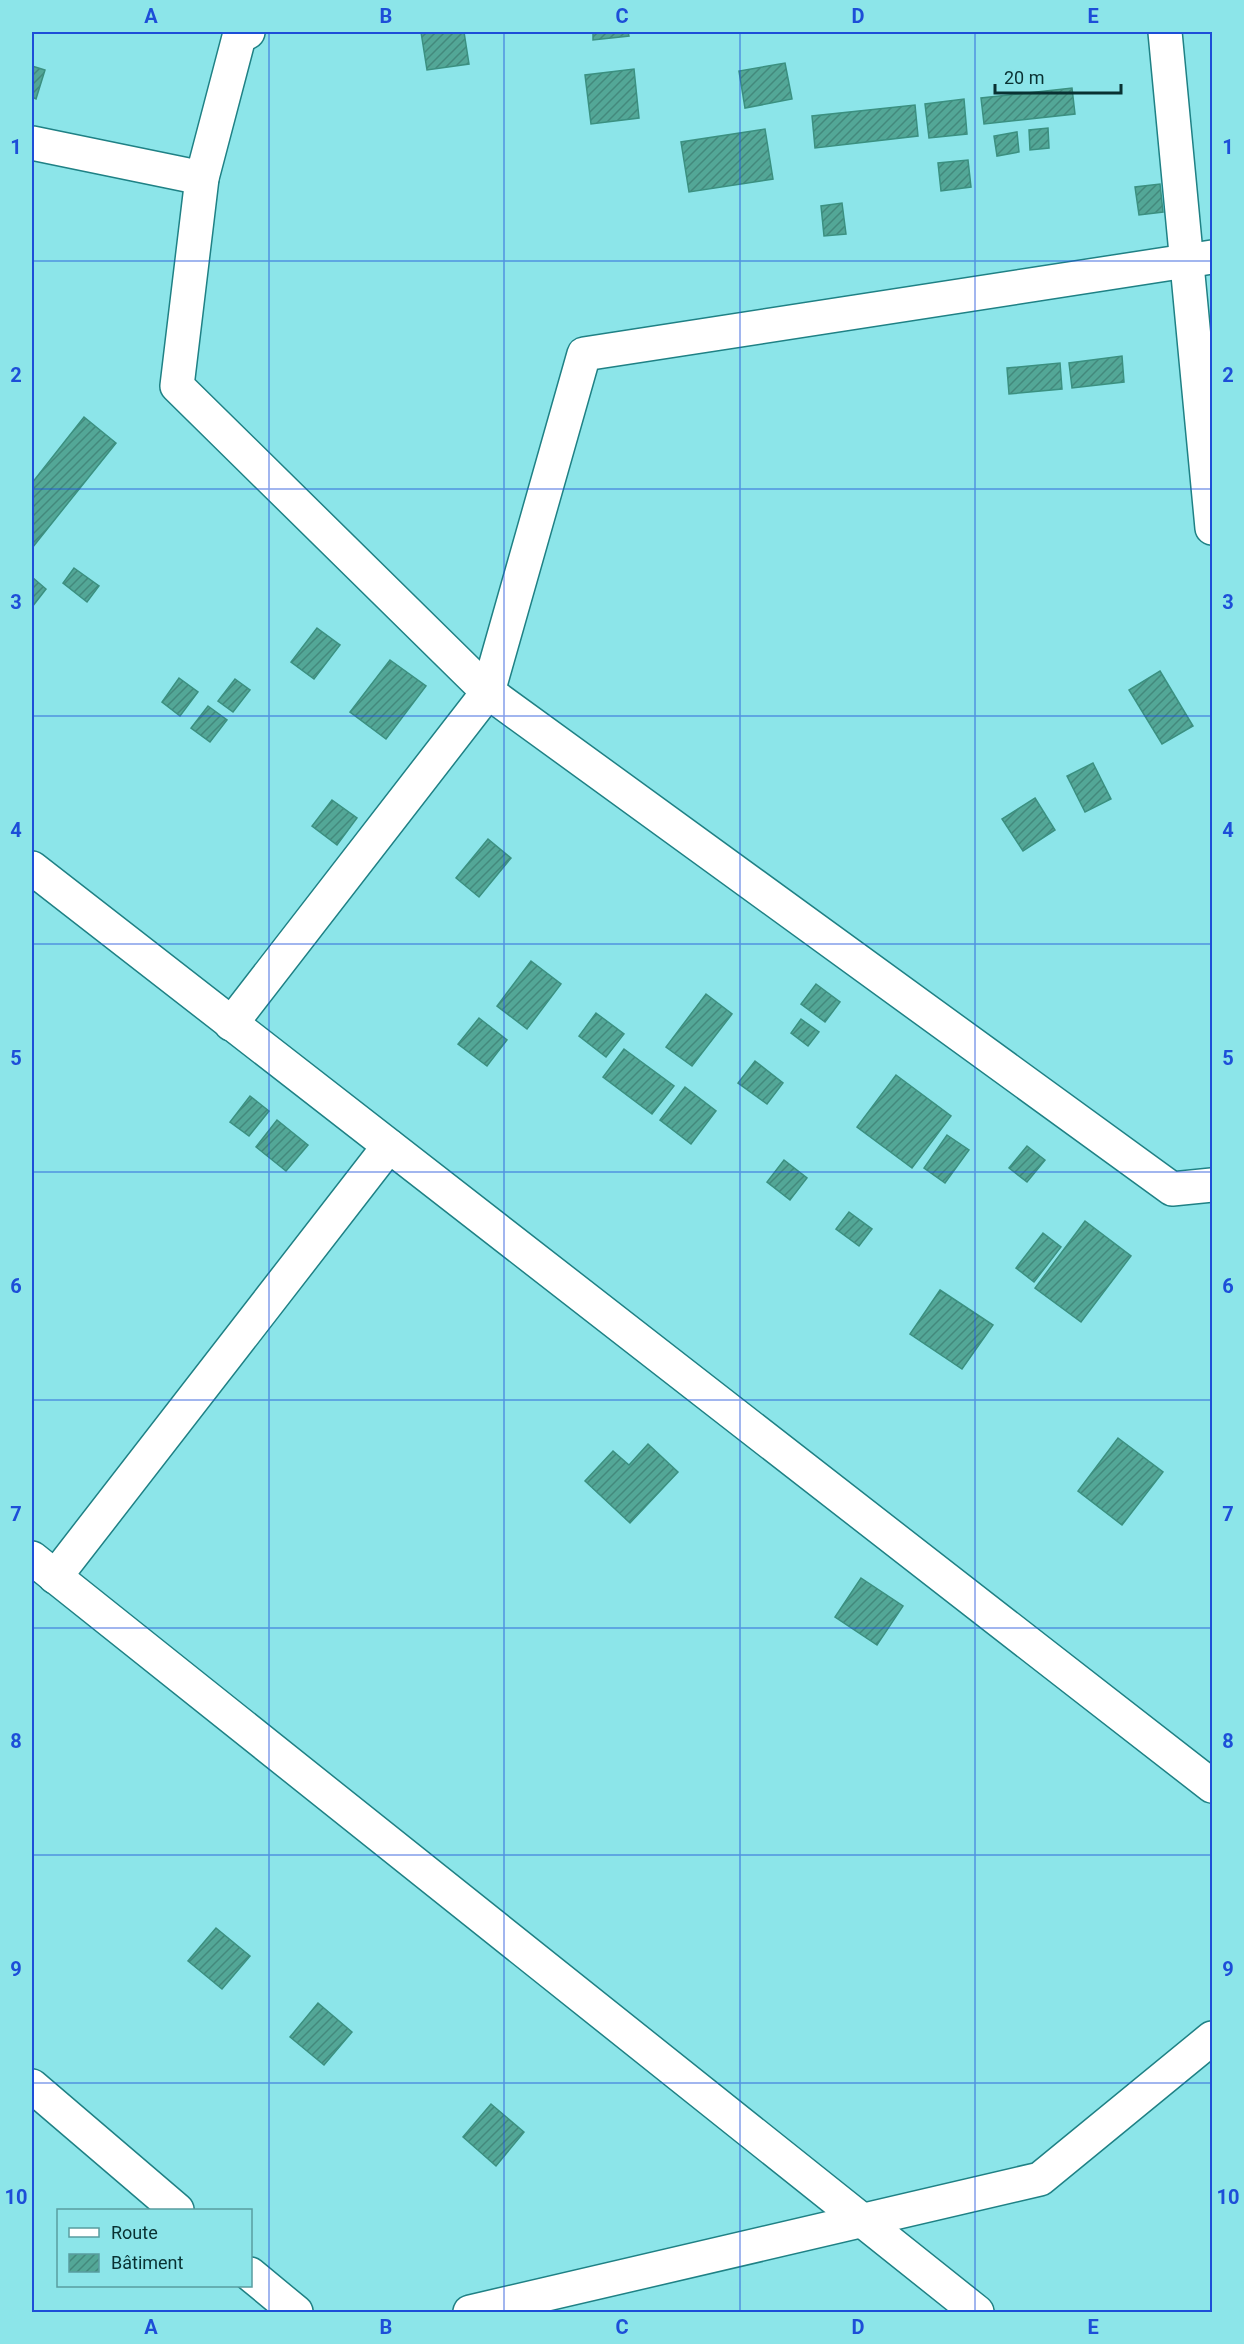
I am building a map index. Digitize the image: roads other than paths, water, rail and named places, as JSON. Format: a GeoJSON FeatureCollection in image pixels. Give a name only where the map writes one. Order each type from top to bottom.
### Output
{"type":"FeatureCollection","features":[{"type":"Feature","properties":{"kind":"street"},"geometry":{"type":"LineString","coordinates":[[248,32],[239,37],[202,178],[177,386],[488,692],[1172,1189],[1212,1185]]}},
{"type":"Feature","properties":{"kind":"street"},"geometry":{"type":"LineString","coordinates":[[1165,32],[1199,258],[1212,528]]}},
{"type":"Feature","properties":{"kind":"street"},"geometry":{"type":"LineString","coordinates":[[32,143],[202,178]]}},
{"type":"Feature","properties":{"kind":"street"},"geometry":{"type":"LineString","coordinates":[[231,1024],[488,692],[584,354],[1199,258]]}},
{"type":"Feature","properties":{"kind":"street"},"geometry":{"type":"LineString","coordinates":[[32,868],[1212,1786]]}},
{"type":"Feature","properties":{"kind":"street"},"geometry":{"type":"LineString","coordinates":[[388,1146],[43,1568],[977,2313]]}},
{"type":"Feature","properties":{"kind":"street"},"geometry":{"type":"LineString","coordinates":[[470,2313],[1040,2179],[1212,2038]]}},
{"type":"Feature","properties":{"kind":"street"},"geometry":{"type":"LineString","coordinates":[[32,2086],[175,2209]]}},
{"type":"Feature","properties":{"kind":"street"},"geometry":{"type":"LineString","coordinates":[[252,2276],[296,2313]]}}]}
